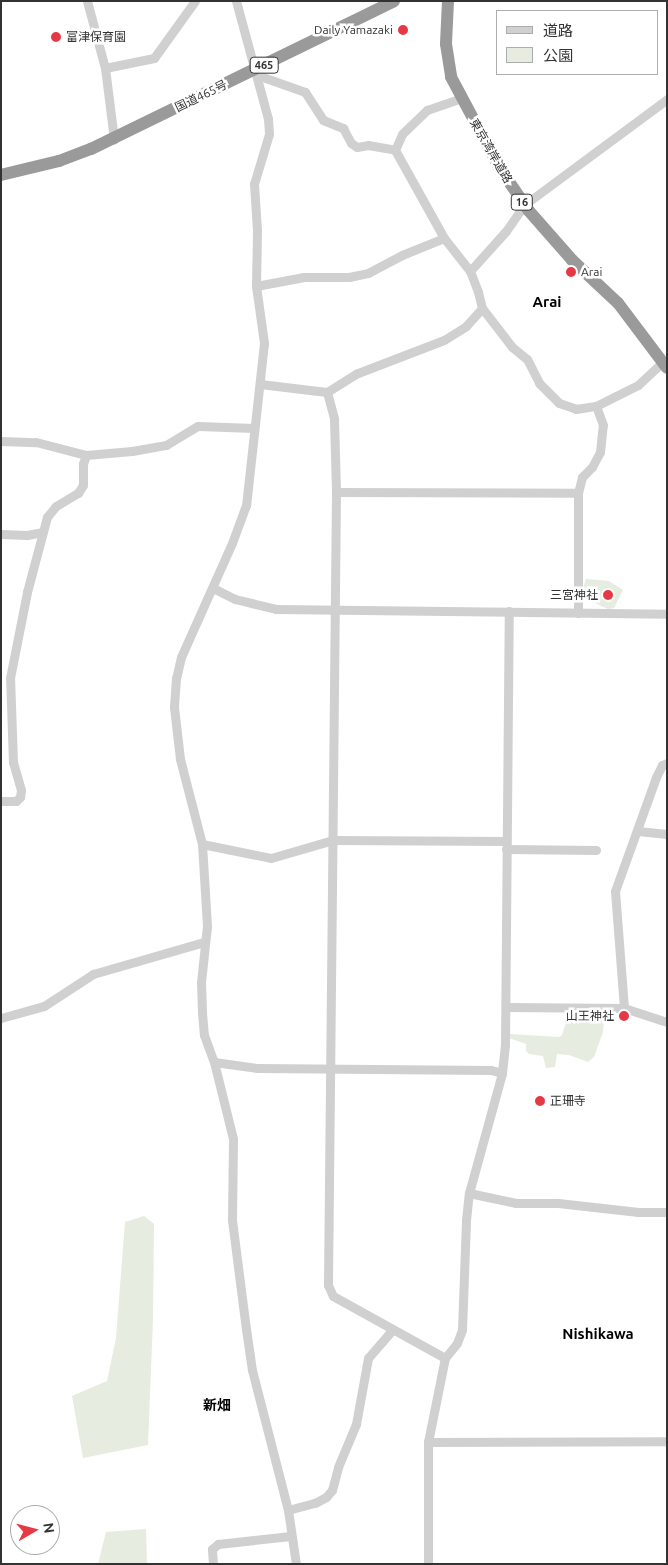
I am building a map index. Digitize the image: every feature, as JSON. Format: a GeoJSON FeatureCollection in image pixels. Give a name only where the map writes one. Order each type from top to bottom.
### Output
{"type":"FeatureCollection","features":[{"type":"Feature","properties":{"kind":"highway","name":"国道465号"},"geometry":{"type":"LineString","coordinates":[[1,175],[59,161],[114,139],[257,72],[394,1]]}},
{"type":"Feature","properties":{"kind":"highway","name":"東京湾岸道路"},"geometry":{"type":"LineString","coordinates":[[448,1],[447,64],[461,98],[499,167],[524,205],[572,260],[618,303],[665,365]]}},
{"type":"Feature","properties":{"kind":"street"},"geometry":{"type":"LineString","coordinates":[[87,1],[105,68],[114,139]]}},
{"type":"Feature","properties":{"kind":"street"},"geometry":{"type":"LineString","coordinates":[[105,68],[154,58],[195,1]]}},
{"type":"Feature","properties":{"kind":"street"},"geometry":{"type":"LineString","coordinates":[[236,1],[257,72],[268,120],[269,134],[254,184],[257,230],[256,286],[264,343],[246,505],[181,657],[176,678],[174,707],[180,759],[202,844],[207,926],[201,982],[204,1035],[214,1062],[233,1139],[232,1220],[252,1370],[288,1510],[296,1564]]}},
{"type":"Feature","properties":{"kind":"street"},"geometry":{"type":"LineString","coordinates":[[257,72],[305,92],[323,120],[343,128],[351,143],[357,147],[368,145],[396,150]]}},
{"type":"Feature","properties":{"kind":"street"},"geometry":{"type":"LineString","coordinates":[[461,98],[427,110],[402,134],[396,150],[444,238],[470,272],[482,308],[512,347],[527,358],[539,383],[550,396],[566,407],[576,409],[596,406],[638,385],[665,365]]}},
{"type":"Feature","properties":{"kind":"street"},"geometry":{"type":"LineString","coordinates":[[470,272],[506,231],[524,205],[667,99]]}},
{"type":"Feature","properties":{"kind":"street"},"geometry":{"type":"LineString","coordinates":[[256,286],[304,277],[349,277],[368,273],[402,255],[444,238]]}},
{"type":"Feature","properties":{"kind":"street"},"geometry":{"type":"LineString","coordinates":[[260,384],[327,392],[358,373],[444,340],[466,326],[482,308]]}},
{"type":"Feature","properties":{"kind":"street"},"geometry":{"type":"LineString","coordinates":[[327,392],[332,407],[335,428],[336,492],[332,1069],[328,1285],[333,1296],[445,1358]]}},
{"type":"Feature","properties":{"kind":"street"},"geometry":{"type":"LineString","coordinates":[[578,613],[578,493],[582,477],[592,467],[600,452],[603,425],[596,406]]}},
{"type":"Feature","properties":{"kind":"street"},"geometry":{"type":"LineString","coordinates":[[1,441],[36,442],[86,455],[141,450],[166,445],[198,426],[254,428]]}},
{"type":"Feature","properties":{"kind":"street"},"geometry":{"type":"LineString","coordinates":[[1,801],[16,801],[20,797],[21,790],[13,762],[10,678],[21,618],[42,532],[47,517],[56,506],[78,493],[83,485],[83,464],[86,455]]}},
{"type":"Feature","properties":{"kind":"street"},"geometry":{"type":"LineString","coordinates":[[336,492],[578,493]]}},
{"type":"Feature","properties":{"kind":"street"},"geometry":{"type":"LineString","coordinates":[[1,534],[27,535],[42,532]]}},
{"type":"Feature","properties":{"kind":"street"},"geometry":{"type":"LineString","coordinates":[[212,588],[235,599],[276,609],[667,614]]}},
{"type":"Feature","properties":{"kind":"street"},"geometry":{"type":"LineString","coordinates":[[428,1564],[428,1442],[445,1358],[457,1344],[462,1330],[469,1193],[502,1073],[507,1007],[506,845],[509,611]]}},
{"type":"Feature","properties":{"kind":"street"},"geometry":{"type":"LineString","coordinates":[[624,1008],[615,891],[656,777],[662,765],[667,763]]}},
{"type":"Feature","properties":{"kind":"street"},"geometry":{"type":"LineString","coordinates":[[638,831],[667,834]]}},
{"type":"Feature","properties":{"kind":"street"},"geometry":{"type":"LineString","coordinates":[[202,844],[271,858],[333,840],[506,845],[596,850]]}},
{"type":"Feature","properties":{"kind":"street"},"geometry":{"type":"LineString","coordinates":[[1,1018],[44,1006],[92,974],[204,942]]}},
{"type":"Feature","properties":{"kind":"street"},"geometry":{"type":"LineString","coordinates":[[507,1007],[624,1008],[667,1022]]}},
{"type":"Feature","properties":{"kind":"street"},"geometry":{"type":"LineString","coordinates":[[214,1062],[257,1068],[491,1070],[502,1073]]}},
{"type":"Feature","properties":{"kind":"street"},"geometry":{"type":"LineString","coordinates":[[469,1193],[516,1202],[558,1202],[638,1212],[667,1212]]}},
{"type":"Feature","properties":{"kind":"street"},"geometry":{"type":"LineString","coordinates":[[288,1510],[316,1503],[326,1497],[332,1490],[338,1468],[356,1424],[368,1358],[392,1330]]}},
{"type":"Feature","properties":{"kind":"street"},"geometry":{"type":"LineString","coordinates":[[428,1442],[667,1441]]}},
{"type":"Feature","properties":{"kind":"street"},"geometry":{"type":"LineString","coordinates":[[213,1564],[212,1549],[218,1544],[291,1536]]}},
{"type":"Feature","properties":{"kind":"green space"},"geometry":{"type":"Polygon","coordinates":[[[586,579],[609,581],[623,590],[614,608],[608,609],[597,604],[582,591],[586,579]]]}},
{"type":"Feature","properties":{"kind":"green space"},"geometry":{"type":"Polygon","coordinates":[[[605,1008],[603,1032],[594,1057],[588,1062],[569,1055],[557,1054],[555,1067],[546,1068],[543,1056],[529,1054],[526,1051],[526,1044],[509,1038],[509,1034],[559,1037],[562,1035],[570,1010],[605,1008]]]}},
{"type":"Feature","properties":{"kind":"green space"},"geometry":{"type":"Polygon","coordinates":[[[144,1216],[154,1224],[153,1319],[148,1445],[83,1458],[72,1396],[107,1381],[116,1338],[125,1222],[144,1216]]]}},
{"type":"Feature","properties":{"kind":"green space"},"geometry":{"type":"Polygon","coordinates":[[[146,1529],[147,1564],[98,1564],[106,1532],[146,1529]]]}},
{"type":"Feature","properties":{"kind":"place","name":"Daily Yamazaki"},"geometry":{"type":"Point","coordinates":[403,30]}},
{"type":"Feature","properties":{"kind":"place","name":"富津保育園"},"geometry":{"type":"Point","coordinates":[56,37]}},
{"type":"Feature","properties":{"kind":"place","name":"Arai"},"geometry":{"type":"Point","coordinates":[571,272]}},
{"type":"Feature","properties":{"kind":"place","name":"三宮神社"},"geometry":{"type":"Point","coordinates":[608,595]}},
{"type":"Feature","properties":{"kind":"place","name":"山王神社"},"geometry":{"type":"Point","coordinates":[624,1016]}},
{"type":"Feature","properties":{"kind":"place","name":"正珊寺"},"geometry":{"type":"Point","coordinates":[540,1101]}},
{"type":"Feature","properties":{"kind":"district","name":"Arai"},"geometry":{"type":"Point","coordinates":[547,302]}},
{"type":"Feature","properties":{"kind":"district","name":"Nishikawa"},"geometry":{"type":"Point","coordinates":[598,1334]}},
{"type":"Feature","properties":{"kind":"district","name":"新畑"},"geometry":{"type":"Point","coordinates":[217,1405]}}]}
